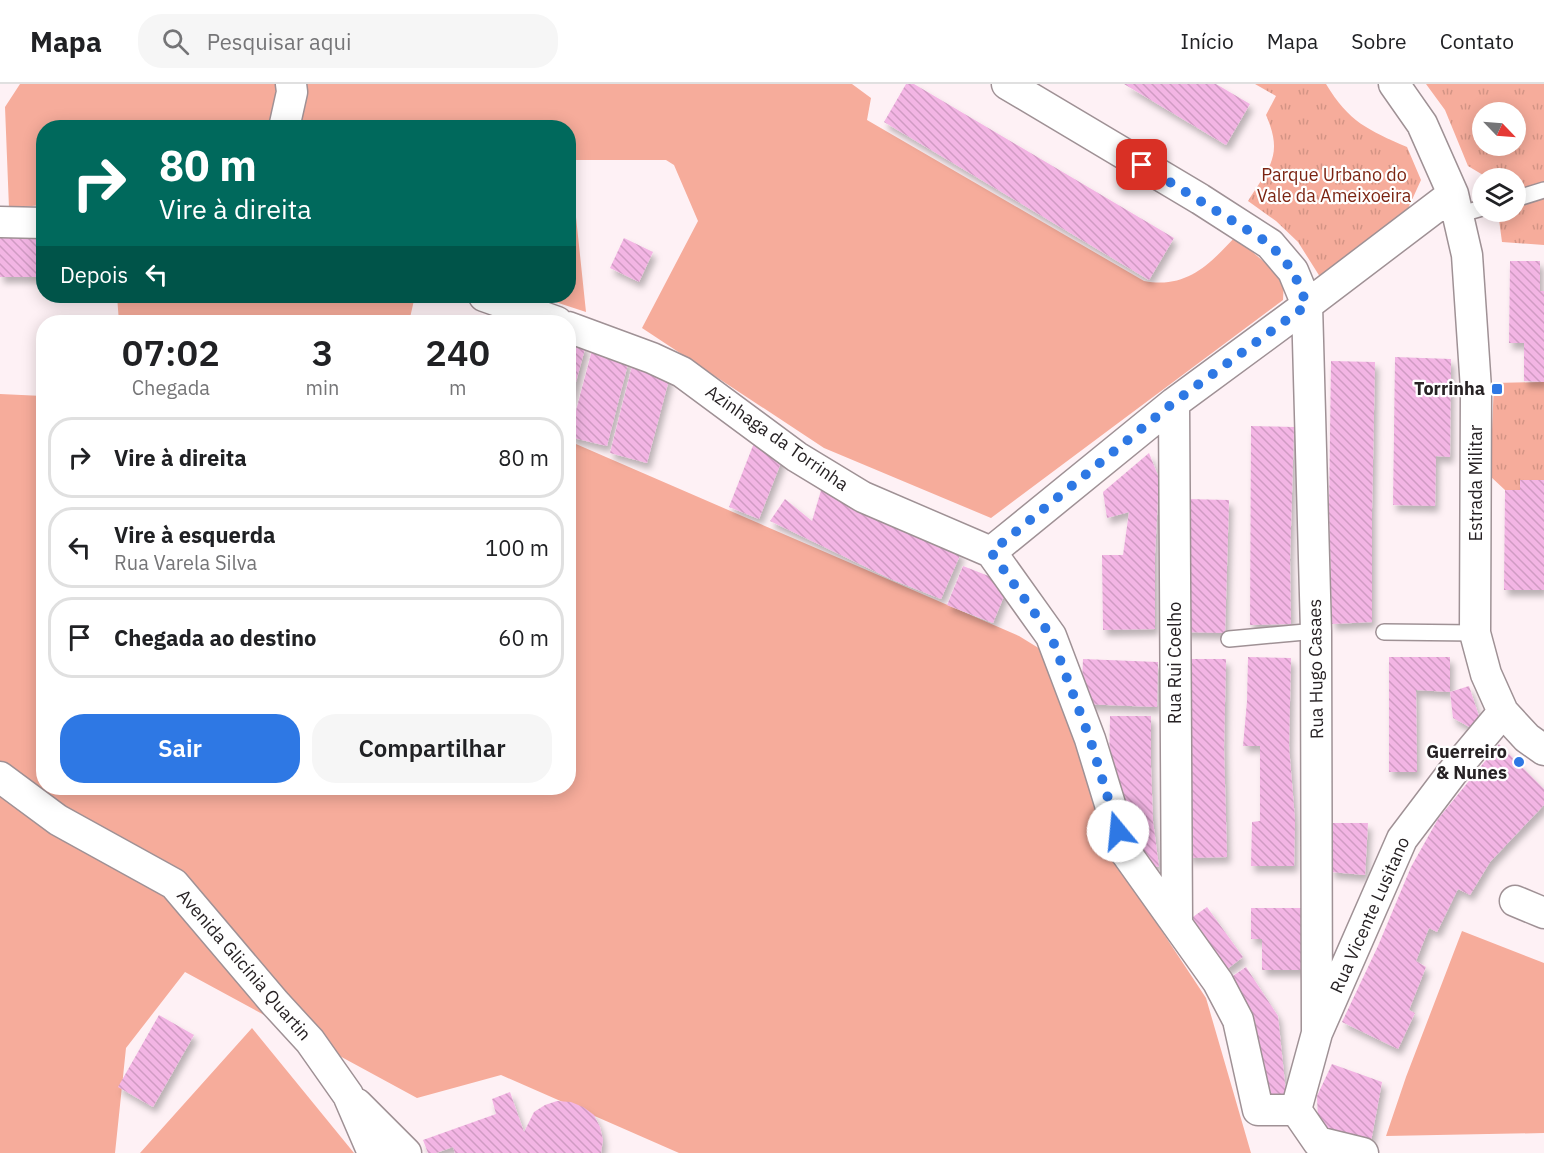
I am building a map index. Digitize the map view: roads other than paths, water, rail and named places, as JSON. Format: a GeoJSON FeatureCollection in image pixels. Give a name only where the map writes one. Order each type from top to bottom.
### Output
{"type":"FeatureCollection","features":[{"type":"Feature","properties":{"kind":"street"},"geometry":{"type":"LineString","coordinates":[[286,120],[292,92],[291,84]]}},
{"type":"Feature","properties":{"kind":"street"},"geometry":{"type":"LineString","coordinates":[[1007,84],[1200,199],[1270,244],[1293,271],[1307,305]]}},
{"type":"Feature","properties":{"kind":"street","name":"Estrada Militar"},"geometry":{"type":"LineString","coordinates":[[1394,84],[1422,124],[1464,206],[1476,389],[1475,633],[1486,674],[1503,712],[1527,738],[1544,750]]}},
{"type":"Feature","properties":{"kind":"street"},"geometry":{"type":"LineString","coordinates":[[1362,1153],[1318,1142],[1296,1110],[1258,1110],[1238,1020],[1218,982],[1124,850],[1090,739],[1051,636],[991,552],[1173,403],[1307,305],[1464,206]]}},
{"type":"Feature","properties":{"kind":"street"},"geometry":{"type":"LineString","coordinates":[[0,222],[36,223]]}},
{"type":"Feature","properties":{"kind":"street"},"geometry":{"type":"LineString","coordinates":[[504,303],[537,315]]}},
{"type":"Feature","properties":{"kind":"street","name":"Rua Hugo Casaes"},"geometry":{"type":"LineString","coordinates":[[1307,305],[1316,631],[1317,1033]]}},
{"type":"Feature","properties":{"kind":"street","name":"Azinhaga da Torrinha"},"geometry":{"type":"LineString","coordinates":[[576,330],[652,358],[682,372],[797,457],[863,497],[991,552]]}},
{"type":"Feature","properties":{"kind":"street","name":"Rua Rui Coelho"},"geometry":{"type":"LineString","coordinates":[[1173,403],[1177,922]]}},
{"type":"Feature","properties":{"kind":"street","name":"Rua Vicente Lusitano"},"geometry":{"type":"LineString","coordinates":[[1296,1110],[1317,1033],[1402,838],[1503,712]]}},
{"type":"Feature","properties":{"kind":"street","name":"Avenida Glicínia Quartin"},"geometry":{"type":"LineString","coordinates":[[0,777],[58,820],[174,884],[310,1041],[348,1095],[406,1153]]}},
{"type":"Feature","properties":{"kind":"street"},"geometry":{"type":"LineString","coordinates":[[1515,901],[1544,913]]}},
{"type":"Feature","properties":{"kind":"street","name":"Avenida Glicínia Quartin"},"geometry":{"type":"LineString","coordinates":[[348,1095],[373,1153]]}},
{"type":"Feature","properties":{"kind":"lane"},"geometry":{"type":"LineString","coordinates":[[1526,196],[1544,190]]}},
{"type":"Feature","properties":{"kind":"lane"},"geometry":{"type":"LineString","coordinates":[[1229,639],[1316,631]]}},
{"type":"Feature","properties":{"kind":"lane"},"geometry":{"type":"LineString","coordinates":[[1384,632],[1475,633]]}},
{"type":"Feature","properties":{"kind":"place","name":"Torrinha"},"geometry":{"type":"Point","coordinates":[1497,389]}},
{"type":"Feature","properties":{"kind":"place","name":"Guerreiro & Nunes"},"geometry":{"type":"Point","coordinates":[1519,762]}},
{"type":"Feature","properties":{"kind":"park label","name":"Parque Urbano do Vale da Ameixoeira"},"geometry":{"type":"Point","coordinates":[1334,185]}}]}
